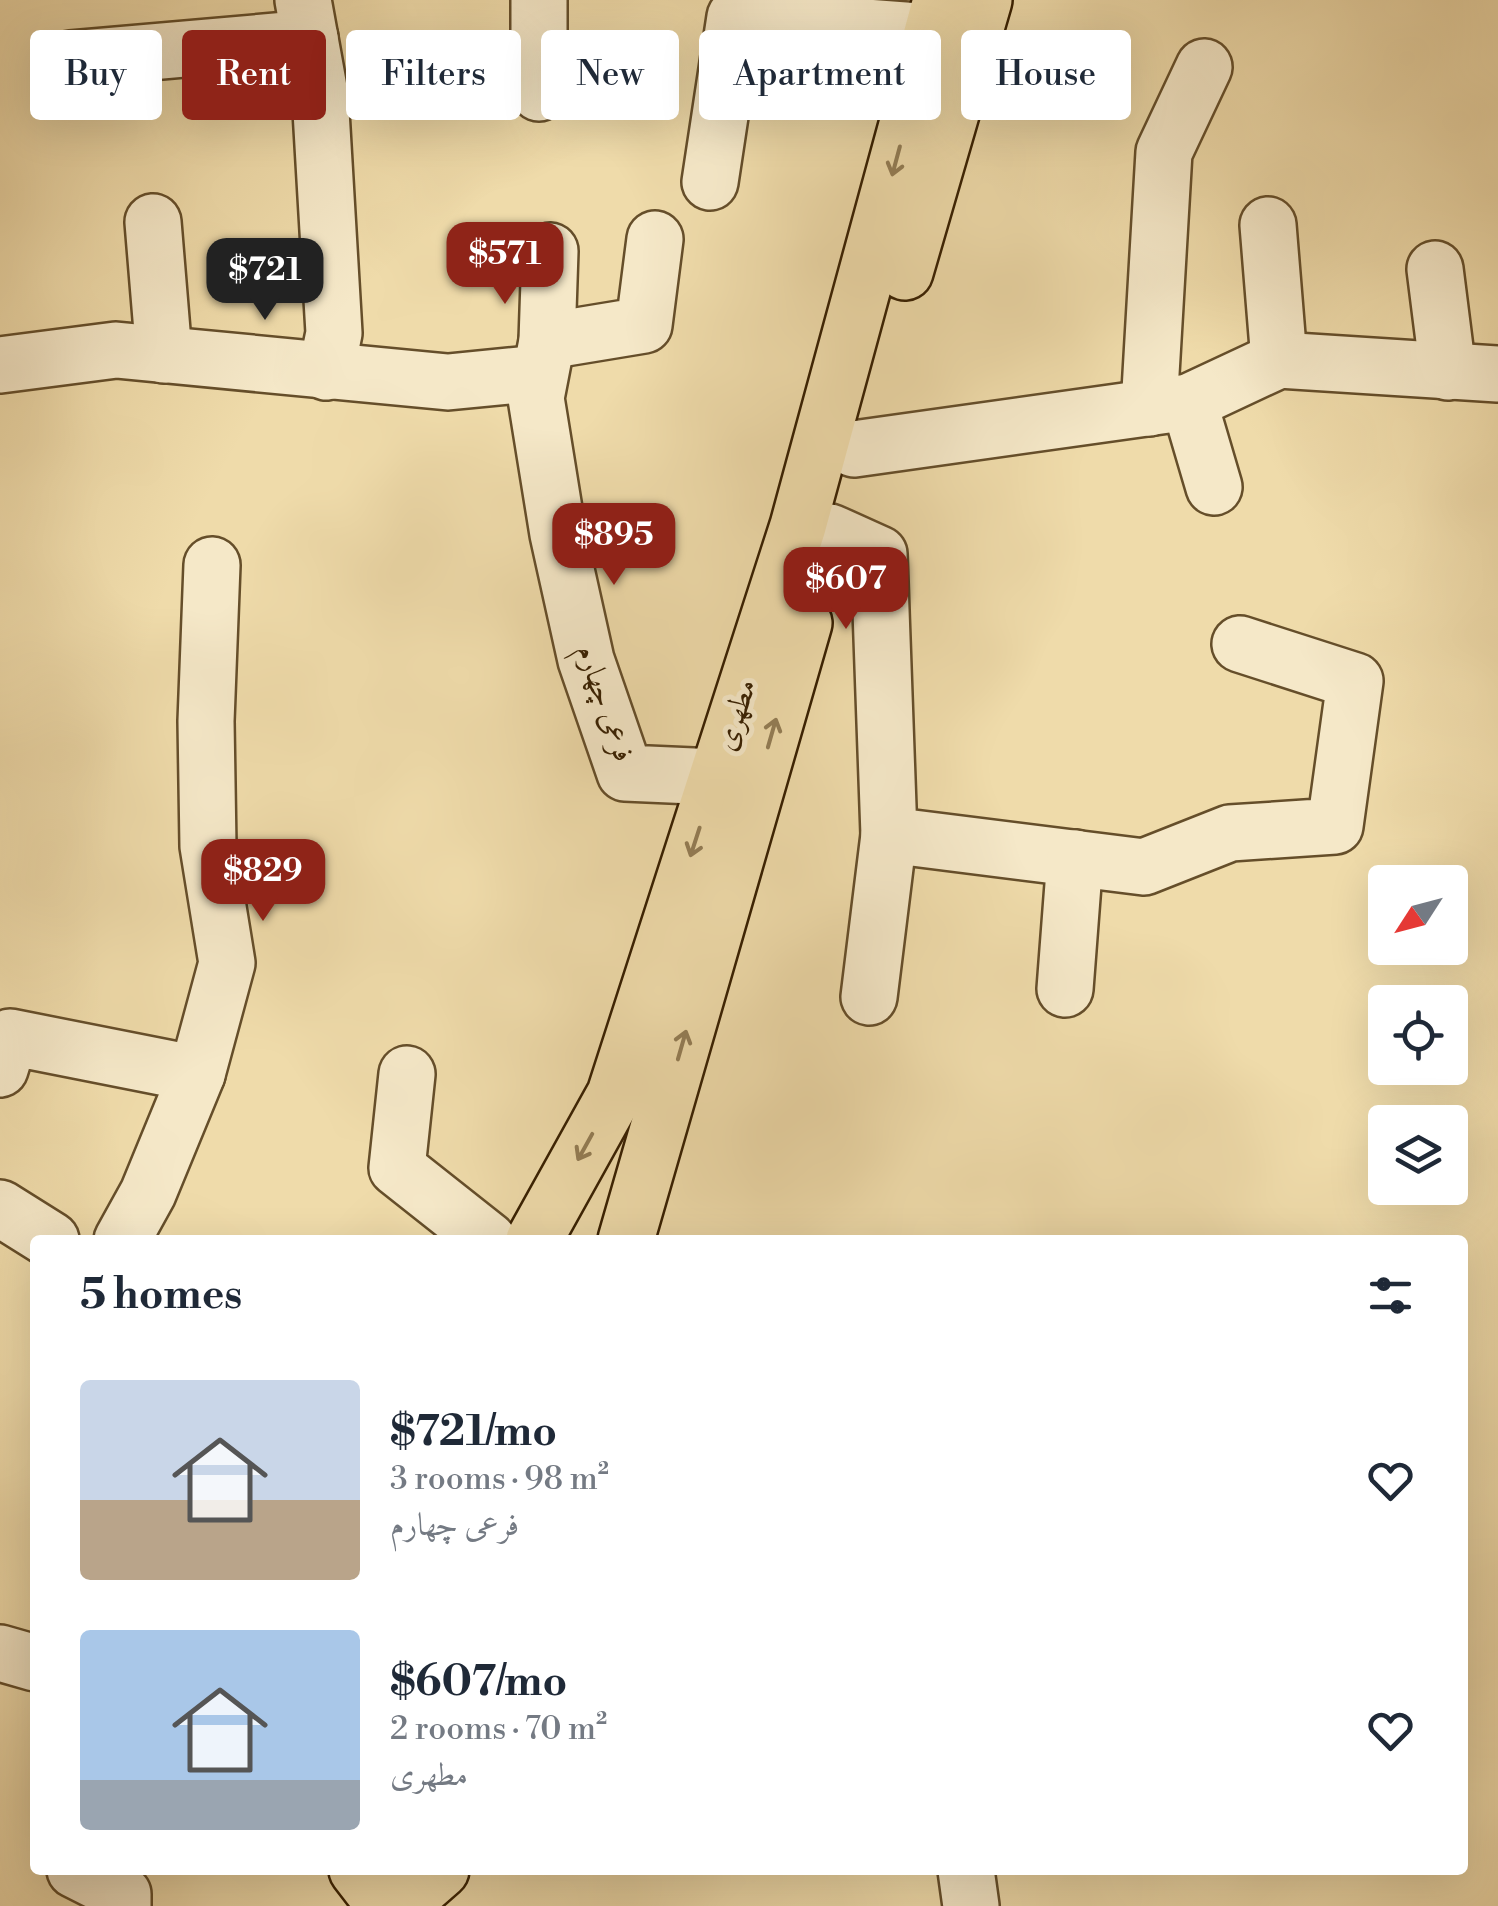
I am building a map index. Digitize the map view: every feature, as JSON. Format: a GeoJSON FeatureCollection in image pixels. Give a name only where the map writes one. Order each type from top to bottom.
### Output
{"type":"FeatureCollection","features":[{"type":"Feature","properties":{"kind":"main road","name":"مطهری"},"geometry":{"type":"LineString","coordinates":[[627,1235],[854,449],[957,20]]}},
{"type":"Feature","properties":{"kind":"main road","name":"مطهری"},"geometry":{"type":"LineString","coordinates":[[537,1235],[615,1094],[957,20]]}},
{"type":"Feature","properties":{"kind":"main road"},"geometry":{"type":"LineString","coordinates":[[340,1906],[342,1875]]}},
{"type":"Feature","properties":{"kind":"main road"},"geometry":{"type":"LineString","coordinates":[[361,1875],[374,1892],[394,1900],[417,1892],[436,1875]]}},
{"type":"Feature","properties":{"kind":"main road"},"geometry":{"type":"LineString","coordinates":[[434,1906],[441,1875]]}},
{"type":"Feature","properties":{"kind":"street"},"geometry":{"type":"LineString","coordinates":[[539,0],[540,93]]}},
{"type":"Feature","properties":{"kind":"street"},"geometry":{"type":"LineString","coordinates":[[710,182],[736,17],[957,20]]}},
{"type":"Feature","properties":{"kind":"street"},"geometry":{"type":"LineString","coordinates":[[162,44],[307,19],[320,94],[334,333],[326,372]]}},
{"type":"Feature","properties":{"kind":"street"},"geometry":{"type":"LineString","coordinates":[[1204,67],[1164,152],[1169,405],[1214,487]]}},
{"type":"Feature","properties":{"kind":"street"},"geometry":{"type":"LineString","coordinates":[[153,222],[164,355]]}},
{"type":"Feature","properties":{"kind":"street"},"geometry":{"type":"LineString","coordinates":[[1268,225],[1279,360]]}},
{"type":"Feature","properties":{"kind":"street"},"geometry":{"type":"LineString","coordinates":[[0,364],[116,350],[448,382],[644,326],[655,239]]}},
{"type":"Feature","properties":{"kind":"street","name":"فرعی چهارم"},"geometry":{"type":"LineString","coordinates":[[550,251],[544,357],[536,398],[558,534],[586,660],[625,773],[716,776]]}},
{"type":"Feature","properties":{"kind":"street"},"geometry":{"type":"LineString","coordinates":[[854,449],[1169,405],[1279,360],[1473,373],[1434,269]]}},
{"type":"Feature","properties":{"kind":"street"},"geometry":{"type":"LineString","coordinates":[[830,532],[879,554],[889,834],[868,998]]}},
{"type":"Feature","properties":{"kind":"street"},"geometry":{"type":"LineString","coordinates":[[125,1235],[148,1193],[198,1074],[227,963],[208,846],[206,722],[212,566]]}},
{"type":"Feature","properties":{"kind":"street"},"geometry":{"type":"LineString","coordinates":[[889,834],[1144,867],[1230,833],[1335,826],[1355,681],[1240,644]]}},
{"type":"Feature","properties":{"kind":"street"},"geometry":{"type":"LineString","coordinates":[[1066,989],[1075,858]]}},
{"type":"Feature","properties":{"kind":"street"},"geometry":{"type":"LineString","coordinates":[[0,1069],[10,1036],[198,1074]]}},
{"type":"Feature","properties":{"kind":"street"},"geometry":{"type":"LineString","coordinates":[[406,1074],[396,1168],[482,1235]]}},
{"type":"Feature","properties":{"kind":"street"},"geometry":{"type":"LineString","coordinates":[[0,1208],[43,1235]]}},
{"type":"Feature","properties":{"kind":"street"},"geometry":{"type":"LineString","coordinates":[[0,1652],[30,1661]]}},
{"type":"Feature","properties":{"kind":"street"},"geometry":{"type":"LineString","coordinates":[[85,1875],[123,1894],[123,1906]]}},
{"type":"Feature","properties":{"kind":"street"},"geometry":{"type":"LineString","coordinates":[[967,1875],[971,1906]]}}]}
